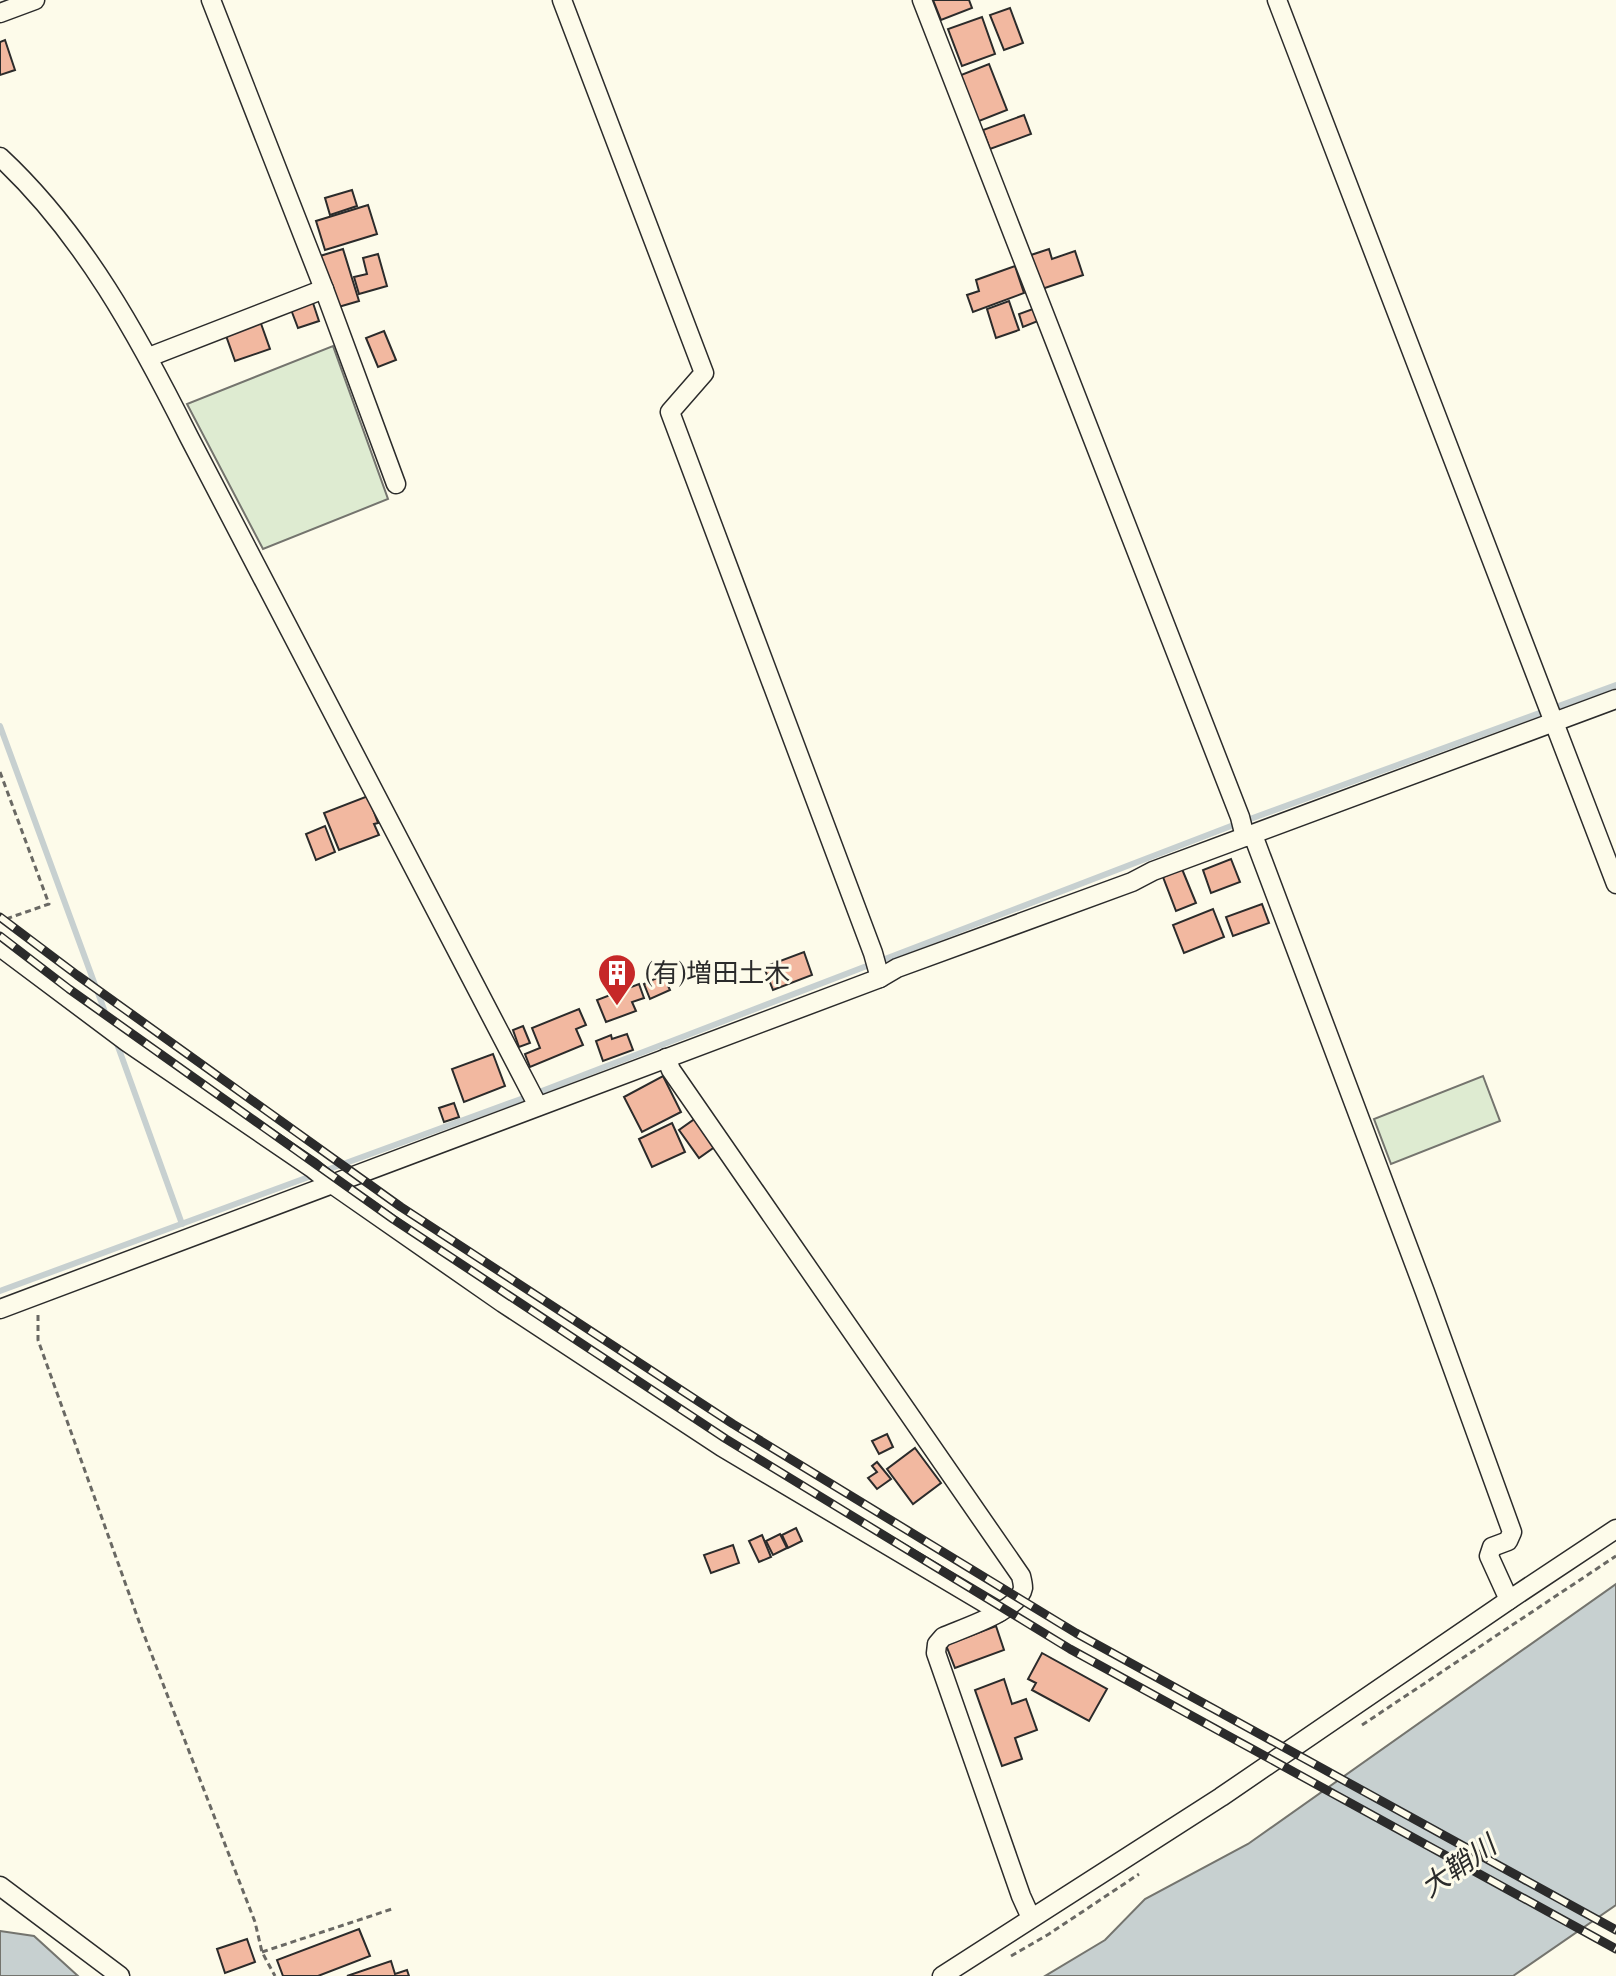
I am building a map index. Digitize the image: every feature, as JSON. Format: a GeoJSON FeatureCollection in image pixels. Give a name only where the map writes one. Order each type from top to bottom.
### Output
{"type":"FeatureCollection","features":[{"type":"Feature","properties":{"kind":"street"},"geometry":{"type":"LineString","coordinates":[[0,13],[35,0]]}},
{"type":"Feature","properties":{"kind":"street"},"geometry":{"type":"LineString","coordinates":[[211,0],[396,484]]}},
{"type":"Feature","properties":{"kind":"street"},"geometry":{"type":"LineString","coordinates":[[562,0],[704,373],[670,412],[879,975]]}},
{"type":"Feature","properties":{"kind":"street"},"geometry":{"type":"LineString","coordinates":[[922,0],[1425,1292],[1512,1532],[1508,1541],[1492,1547],[1489,1556],[1509,1600]]}},
{"type":"Feature","properties":{"kind":"street"},"geometry":{"type":"LineString","coordinates":[[1277,0],[1616,884]]}},
{"type":"Feature","properties":{"kind":"street"},"geometry":{"type":"LineString","coordinates":[[0,157],[18,173],[80,247],[149,357],[534,1098]]}},
{"type":"Feature","properties":{"kind":"street"},"geometry":{"type":"LineString","coordinates":[[149,357],[324,289]]}},
{"type":"Feature","properties":{"kind":"street"},"geometry":{"type":"LineString","coordinates":[[0,1309],[329,1182],[534,1098],[666,1058],[897,968],[1132,882],[1246,831],[1551,715],[1616,699]]}},
{"type":"Feature","properties":{"kind":"street"},"geometry":{"type":"LineString","coordinates":[[0,947],[127,1042],[503,1303],[722,1447],[1000,1612]]}},
{"type":"Feature","properties":{"kind":"street"},"geometry":{"type":"LineString","coordinates":[[666,1058],[671,1070],[1021,1576],[1023,1589],[1015,1603],[943,1637],[937,1644],[936,1653],[1031,1918]]}},
{"type":"Feature","properties":{"kind":"street"},"geometry":{"type":"LineString","coordinates":[[942,1976],[1221,1797],[1616,1529]]}},
{"type":"Feature","properties":{"kind":"street"},"geometry":{"type":"LineString","coordinates":[[0,1886],[120,1976]]}},
{"type":"Feature","properties":{"kind":"path"},"geometry":{"type":"LineString","coordinates":[[0,772],[49,904],[0,921]]}},
{"type":"Feature","properties":{"kind":"path"},"geometry":{"type":"LineString","coordinates":[[37,1295],[38,1340],[141,1627],[255,1922],[262,1952],[275,1976]]}},
{"type":"Feature","properties":{"kind":"path"},"geometry":{"type":"LineString","coordinates":[[262,1952],[392,1909]]}},
{"type":"Feature","properties":{"kind":"green space"},"geometry":{"type":"Polygon","coordinates":[[[333,346],[388,499],[263,549],[187,404],[333,346]]]}},
{"type":"Feature","properties":{"kind":"green space"},"geometry":{"type":"Polygon","coordinates":[[[1483,1076],[1500,1121],[1391,1164],[1374,1119],[1483,1076]]]}},
{"type":"Feature","properties":{"kind":"water","name":"大鞘川"},"geometry":{"type":"Polygon","coordinates":[[[1616,1584],[1616,1905],[1513,1976],[1045,1976],[1105,1940],[1145,1899],[1248,1844],[1616,1584]]]}},
{"type":"Feature","properties":{"kind":"water"},"geometry":{"type":"Polygon","coordinates":[[[0,1931],[34,1936],[78,1976],[0,1976],[0,1931]]]}},
{"type":"Feature","properties":{"kind":"building"},"geometry":{"type":"Polygon","coordinates":[[[933,0],[969,0],[972,8],[941,20],[933,0]]]}},
{"type":"Feature","properties":{"kind":"building"},"geometry":{"type":"Polygon","coordinates":[[[1010,8],[1023,43],[1004,50],[990,15],[1010,8]]]}},
{"type":"Feature","properties":{"kind":"building"},"geometry":{"type":"Polygon","coordinates":[[[982,17],[995,54],[962,66],[948,29],[982,17]]]}},
{"type":"Feature","properties":{"kind":"building"},"geometry":{"type":"Polygon","coordinates":[[[5,40],[15,70],[0,75],[0,42],[5,40]]]}},
{"type":"Feature","properties":{"kind":"building"},"geometry":{"type":"Polygon","coordinates":[[[989,64],[1007,110],[974,123],[956,77],[989,64]]]}},
{"type":"Feature","properties":{"kind":"building"},"geometry":{"type":"Polygon","coordinates":[[[1024,115],[1031,134],[990,149],[983,130],[1024,115]]]}},
{"type":"Feature","properties":{"kind":"building"},"geometry":{"type":"Polygon","coordinates":[[[352,190],[357,206],[330,215],[325,198],[352,190]]]}},
{"type":"Feature","properties":{"kind":"building"},"geometry":{"type":"Polygon","coordinates":[[[368,205],[377,234],[325,250],[316,221],[368,205]]]}},
{"type":"Feature","properties":{"kind":"building"},"geometry":{"type":"Polygon","coordinates":[[[343,249],[359,301],[335,308],[320,256],[343,249]]]}},
{"type":"Feature","properties":{"kind":"building"},"geometry":{"type":"Polygon","coordinates":[[[1049,249],[1052,259],[1075,251],[1083,275],[1042,289],[1031,255],[1049,249]]]}},
{"type":"Feature","properties":{"kind":"building"},"geometry":{"type":"Polygon","coordinates":[[[378,254],[387,286],[359,294],[354,277],[367,274],[363,258],[378,254]]]}},
{"type":"Feature","properties":{"kind":"building"},"geometry":{"type":"Polygon","coordinates":[[[1015,266],[1024,293],[973,312],[967,295],[979,291],[976,280],[1015,266]]]}},
{"type":"Feature","properties":{"kind":"building"},"geometry":{"type":"Polygon","coordinates":[[[312,300],[319,321],[298,328],[290,307],[312,300]]]}},
{"type":"Feature","properties":{"kind":"building"},"geometry":{"type":"Polygon","coordinates":[[[1009,301],[1019,330],[996,338],[987,309],[1009,301]]]}},
{"type":"Feature","properties":{"kind":"building"},"geometry":{"type":"Polygon","coordinates":[[[1033,309],[1038,321],[1023,327],[1019,314],[1033,309]]]}},
{"type":"Feature","properties":{"kind":"building"},"geometry":{"type":"Polygon","coordinates":[[[259,318],[270,349],[235,361],[224,330],[259,318]]]}},
{"type":"Feature","properties":{"kind":"building"},"geometry":{"type":"Polygon","coordinates":[[[384,331],[396,360],[378,367],[366,338],[384,331]]]}},
{"type":"Feature","properties":{"kind":"building"},"geometry":{"type":"Polygon","coordinates":[[[368,796],[379,835],[339,850],[324,813],[368,796]]]}},
{"type":"Feature","properties":{"kind":"building"},"geometry":{"type":"Polygon","coordinates":[[[325,826],[335,852],[316,860],[306,834],[325,826]]]}},
{"type":"Feature","properties":{"kind":"building"},"geometry":{"type":"Polygon","coordinates":[[[1231,859],[1240,882],[1211,893],[1203,870],[1231,859]]]}},
{"type":"Feature","properties":{"kind":"building"},"geometry":{"type":"Polygon","coordinates":[[[1182,869],[1196,903],[1176,911],[1163,877],[1182,869]]]}},
{"type":"Feature","properties":{"kind":"building"},"geometry":{"type":"Polygon","coordinates":[[[1262,904],[1269,923],[1233,936],[1226,917],[1262,904]]]}},
{"type":"Feature","properties":{"kind":"building"},"geometry":{"type":"Polygon","coordinates":[[[1213,909],[1224,937],[1184,953],[1173,925],[1213,909]]]}},
{"type":"Feature","properties":{"kind":"building"},"geometry":{"type":"Polygon","coordinates":[[[804,952],[812,975],[773,990],[764,967],[804,952]]]}},
{"type":"Feature","properties":{"kind":"building"},"geometry":{"type":"Polygon","coordinates":[[[663,975],[670,990],[650,999],[644,984],[663,975]]]}},
{"type":"Feature","properties":{"kind":"building","name":"(有)増田土木"},"geometry":{"type":"Polygon","coordinates":[[[639,984],[644,998],[632,1002],[636,1011],[606,1022],[597,1000],[639,984]]]}},
{"type":"Feature","properties":{"kind":"building"},"geometry":{"type":"Polygon","coordinates":[[[579,1009],[586,1025],[576,1029],[583,1045],[530,1067],[525,1054],[540,1048],[532,1028],[579,1009]]]}},
{"type":"Feature","properties":{"kind":"building"},"geometry":{"type":"Polygon","coordinates":[[[523,1026],[530,1043],[519,1047],[513,1030],[523,1026]]]}},
{"type":"Feature","properties":{"kind":"building"},"geometry":{"type":"Polygon","coordinates":[[[627,1034],[633,1050],[603,1061],[596,1041],[611,1035],[612,1039],[627,1034]]]}},
{"type":"Feature","properties":{"kind":"building"},"geometry":{"type":"Polygon","coordinates":[[[493,1054],[505,1086],[464,1102],[452,1069],[493,1054]]]}},
{"type":"Feature","properties":{"kind":"building"},"geometry":{"type":"Polygon","coordinates":[[[663,1076],[681,1112],[642,1132],[624,1097],[663,1076]]]}},
{"type":"Feature","properties":{"kind":"building"},"geometry":{"type":"Polygon","coordinates":[[[454,1103],[459,1117],[444,1122],[439,1108],[454,1103]]]}},
{"type":"Feature","properties":{"kind":"building"},"geometry":{"type":"Polygon","coordinates":[[[696,1118],[716,1146],[699,1158],[679,1130],[696,1118]]]}},
{"type":"Feature","properties":{"kind":"building"},"geometry":{"type":"Polygon","coordinates":[[[672,1123],[685,1152],[652,1167],[639,1139],[672,1123]]]}},
{"type":"Feature","properties":{"kind":"building"},"geometry":{"type":"Polygon","coordinates":[[[887,1434],[893,1447],[879,1454],[872,1441],[887,1434]]]}},
{"type":"Feature","properties":{"kind":"building"},"geometry":{"type":"Polygon","coordinates":[[[915,1448],[941,1483],[913,1504],[887,1469],[915,1448]]]}},
{"type":"Feature","properties":{"kind":"building"},"geometry":{"type":"Polygon","coordinates":[[[877,1462],[891,1479],[877,1489],[868,1478],[877,1472],[872,1466],[877,1462]]]}},
{"type":"Feature","properties":{"kind":"building"},"geometry":{"type":"Polygon","coordinates":[[[796,1528],[802,1541],[788,1548],[782,1535],[796,1528]]]}},
{"type":"Feature","properties":{"kind":"building"},"geometry":{"type":"Polygon","coordinates":[[[780,1534],[787,1548],[773,1555],[766,1541],[780,1534]]]}},
{"type":"Feature","properties":{"kind":"building"},"geometry":{"type":"Polygon","coordinates":[[[762,1535],[771,1557],[759,1562],[749,1541],[762,1535]]]}},
{"type":"Feature","properties":{"kind":"building"},"geometry":{"type":"Polygon","coordinates":[[[733,1545],[739,1563],[711,1573],[704,1555],[733,1545]]]}},
{"type":"Feature","properties":{"kind":"building"},"geometry":{"type":"Polygon","coordinates":[[[996,1626],[1004,1650],[955,1668],[946,1645],[996,1626]]]}},
{"type":"Feature","properties":{"kind":"building"},"geometry":{"type":"Polygon","coordinates":[[[1042,1653],[1107,1689],[1089,1721],[1032,1690],[1036,1683],[1028,1679],[1042,1653]]]}},
{"type":"Feature","properties":{"kind":"building"},"geometry":{"type":"Polygon","coordinates":[[[1004,1679],[1012,1704],[1026,1699],[1037,1730],[1015,1738],[1022,1759],[1002,1766],[975,1690],[1004,1679]]]}},
{"type":"Feature","properties":{"kind":"building"},"geometry":{"type":"Polygon","coordinates":[[[359,1929],[370,1956],[318,1976],[283,1976],[277,1960],[359,1929]]]}},
{"type":"Feature","properties":{"kind":"building"},"geometry":{"type":"Polygon","coordinates":[[[247,1939],[255,1962],[225,1973],[217,1949],[247,1939]]]}},
{"type":"Feature","properties":{"kind":"building"},"geometry":{"type":"Polygon","coordinates":[[[391,1961],[395,1974],[407,1970],[409,1976],[347,1976],[391,1961]]]}},
{"type":"Feature","properties":{"kind":"waterway"},"geometry":{"type":"LineString","coordinates":[[324,1171],[521,1099],[1231,826],[1616,685]]}},
{"type":"Feature","properties":{"kind":"waterway"},"geometry":{"type":"LineString","coordinates":[[0,726],[109,1023]]}},
{"type":"Feature","properties":{"kind":"waterway"},"geometry":{"type":"LineString","coordinates":[[116,1041],[182,1224]]}},
{"type":"Feature","properties":{"kind":"waterway"},"geometry":{"type":"LineString","coordinates":[[0,1291],[314,1175]]}},
{"type":"Feature","properties":{"kind":"railway"},"geometry":{"type":"LineString","coordinates":[[0,917],[401,1207],[733,1424],[1076,1633],[1616,1930]]}},
{"type":"Feature","properties":{"kind":"railway"},"geometry":{"type":"LineString","coordinates":[[0,936],[69,989],[393,1219],[726,1439],[1070,1649],[1616,1949]]}},
{"type":"Feature","properties":{"kind":"place","name":"(有)増田土木"},"geometry":{"type":"Point","coordinates":[617,1007]}}]}
